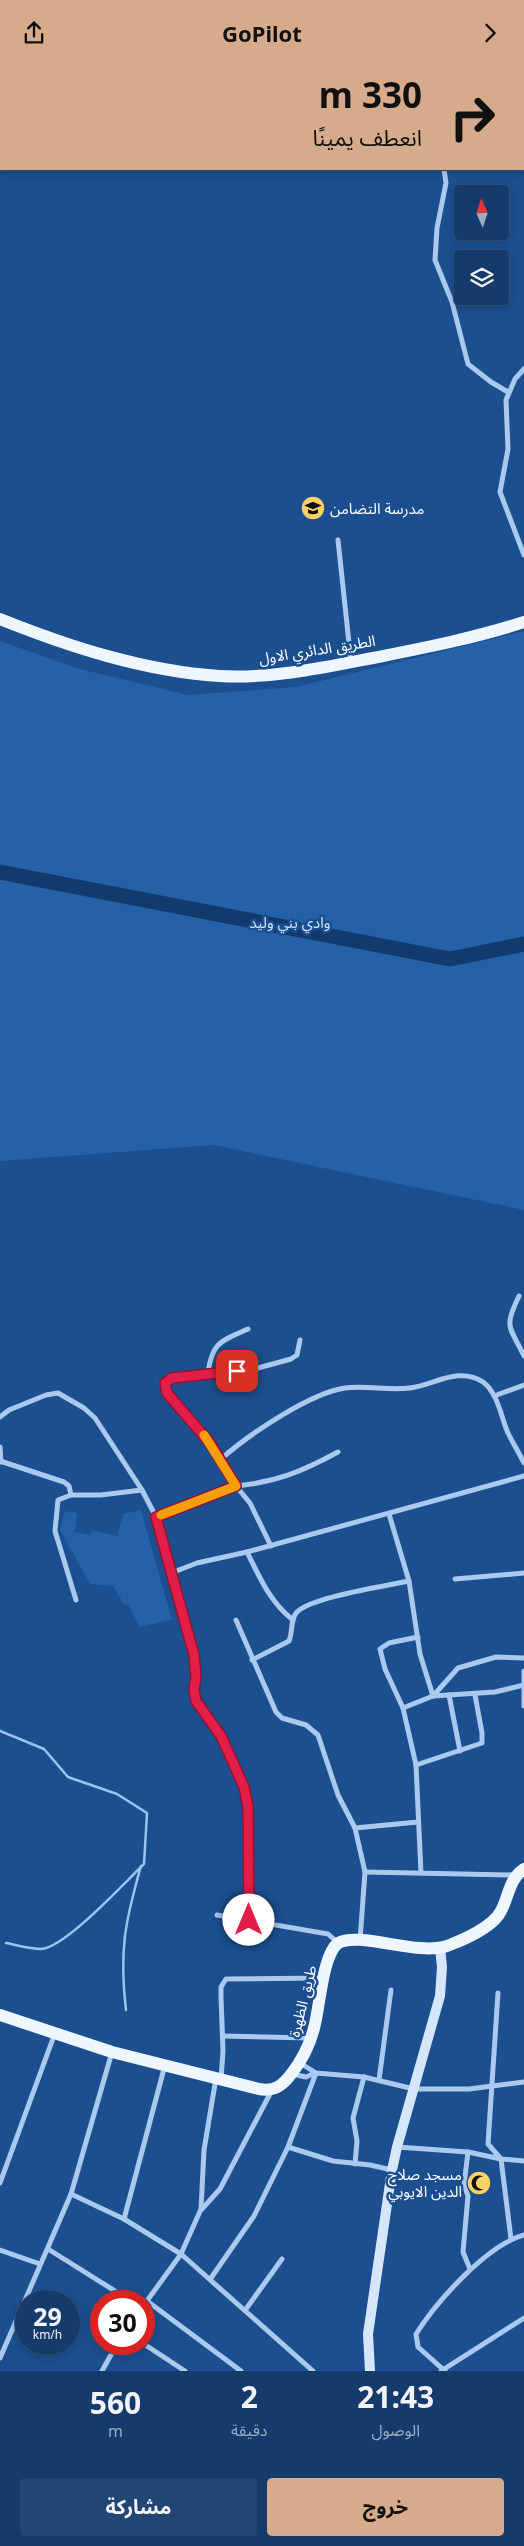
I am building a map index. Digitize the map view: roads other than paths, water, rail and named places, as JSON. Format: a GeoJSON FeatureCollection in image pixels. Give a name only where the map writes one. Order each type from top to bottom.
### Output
{"type":"FeatureCollection","features":[{"type":"Feature","properties":{"kind":"main road","name":"الطريق الدائري الاول"},"geometry":{"type":"LineString","coordinates":[[0,619],[40,635],[139,665],[219,676],[276,675],[351,662],[461,639],[524,622]]}},
{"type":"Feature","properties":{"kind":"main road"},"geometry":{"type":"LineString","coordinates":[[338,1943],[346,1939],[420,1948],[440,1948],[455,1942],[495,1919],[501,1911],[520,1872]]}},
{"type":"Feature","properties":{"kind":"main road","name":"طريق الظهرة"},"geometry":{"type":"LineString","coordinates":[[272,2089],[283,2084],[292,2074],[311,2038],[330,1954],[338,1943]]}},
{"type":"Feature","properties":{"kind":"main road"},"geometry":{"type":"LineString","coordinates":[[370,2371],[368,2335],[392,2170],[440,1996],[442,1977],[440,1948]]}},
{"type":"Feature","properties":{"kind":"main road"},"geometry":{"type":"LineString","coordinates":[[0,2015],[112,2052],[264,2090],[272,2089]]}},
{"type":"Feature","properties":{"kind":"street"},"geometry":{"type":"LineString","coordinates":[[444,170],[446,183],[437,228],[435,260],[452,302],[468,364],[491,382],[508,392]]}},
{"type":"Feature","properties":{"kind":"street"},"geometry":{"type":"LineString","coordinates":[[524,369],[508,392],[505,412],[507,462],[500,492],[524,555]]}},
{"type":"Feature","properties":{"kind":"street"},"geometry":{"type":"LineString","coordinates":[[338,540],[351,662]]}},
{"type":"Feature","properties":{"kind":"street"},"geometry":{"type":"LineString","coordinates":[[519,1296],[508,1320],[509,1328],[524,1356]]}},
{"type":"Feature","properties":{"kind":"street"},"geometry":{"type":"LineString","coordinates":[[208,1373],[213,1349],[226,1338],[248,1329]]}},
{"type":"Feature","properties":{"kind":"street"},"geometry":{"type":"LineString","coordinates":[[271,1546],[250,1503],[236,1486],[221,1459],[164,1389],[167,1379],[208,1373],[252,1370],[283,1362],[297,1355],[300,1340]]}},
{"type":"Feature","properties":{"kind":"street"},"geometry":{"type":"LineString","coordinates":[[221,1459],[242,1441],[312,1398],[343,1389],[368,1386],[410,1388],[456,1375],[483,1383],[494,1396],[524,1463]]}},
{"type":"Feature","properties":{"kind":"street"},"geometry":{"type":"LineString","coordinates":[[494,1396],[524,1385]]}},
{"type":"Feature","properties":{"kind":"street"},"geometry":{"type":"LineString","coordinates":[[0,1417],[9,1410],[46,1395],[58,1393],[65,1396],[95,1418],[142,1490],[156,1517],[194,1655],[196,1676],[194,1690],[196,1701],[221,1736],[244,1787],[248,1807],[249,1920]]}},
{"type":"Feature","properties":{"kind":"street"},"geometry":{"type":"LineString","coordinates":[[0,1447],[1,1462],[64,1482],[69,1486],[71,1495]]}},
{"type":"Feature","properties":{"kind":"street"},"geometry":{"type":"LineString","coordinates":[[156,1517],[236,1486],[277,1480],[302,1472],[338,1452]]}},
{"type":"Feature","properties":{"kind":"street"},"geometry":{"type":"LineString","coordinates":[[171,1573],[197,1563],[271,1546],[524,1476]]}},
{"type":"Feature","properties":{"kind":"street"},"geometry":{"type":"LineString","coordinates":[[76,1599],[55,1531],[58,1500],[71,1495],[101,1495],[142,1490]]}},
{"type":"Feature","properties":{"kind":"street"},"geometry":{"type":"LineString","coordinates":[[389,1514],[409,1581],[423,1667],[433,1696]]}},
{"type":"Feature","properties":{"kind":"street"},"geometry":{"type":"LineString","coordinates":[[247,1552],[270,1597],[280,1610],[293,1620]]}},
{"type":"Feature","properties":{"kind":"street"},"geometry":{"type":"LineString","coordinates":[[454,1579],[524,1573]]}},
{"type":"Feature","properties":{"kind":"street"},"geometry":{"type":"LineString","coordinates":[[252,1660],[289,1641],[293,1620],[298,1611],[319,1601],[409,1581]]}},
{"type":"Feature","properties":{"kind":"street"},"geometry":{"type":"LineString","coordinates":[[236,1620],[276,1712],[282,1718],[306,1725],[318,1735],[338,1795],[355,1829],[365,1872],[360,1941]]}},
{"type":"Feature","properties":{"kind":"street"},"geometry":{"type":"LineString","coordinates":[[418,1637],[389,1643],[380,1649],[384,1669],[403,1708],[416,1765],[421,1873]]}},
{"type":"Feature","properties":{"kind":"street"},"geometry":{"type":"LineString","coordinates":[[433,1696],[458,1668],[496,1657],[524,1658]]}},
{"type":"Feature","properties":{"kind":"street"},"geometry":{"type":"LineString","coordinates":[[524,1671],[524,1706]]}},
{"type":"Feature","properties":{"kind":"street"},"geometry":{"type":"LineString","coordinates":[[403,1708],[433,1696],[495,1693],[523,1685]]}},
{"type":"Feature","properties":{"kind":"street"},"geometry":{"type":"LineString","coordinates":[[449,1695],[460,1751]]}},
{"type":"Feature","properties":{"kind":"street"},"geometry":{"type":"LineString","coordinates":[[416,1765],[479,1745],[483,1739],[475,1695]]}},
{"type":"Feature","properties":{"kind":"street"},"geometry":{"type":"LineString","coordinates":[[355,1829],[418,1822]]}},
{"type":"Feature","properties":{"kind":"street"},"geometry":{"type":"LineString","coordinates":[[365,1872],[520,1872]]}},
{"type":"Feature","properties":{"kind":"street"},"geometry":{"type":"LineString","coordinates":[[217,1915],[328,1934],[338,1943]]}},
{"type":"Feature","properties":{"kind":"street"},"geometry":{"type":"LineString","coordinates":[[202,2209],[204,2150],[219,2079],[222,2036],[221,1987],[226,1979],[325,1978]]}},
{"type":"Feature","properties":{"kind":"street"},"geometry":{"type":"LineString","coordinates":[[379,2081],[391,1990]]}},
{"type":"Feature","properties":{"kind":"street"},"geometry":{"type":"LineString","coordinates":[[498,1993],[488,2143],[501,2159],[511,2239]]}},
{"type":"Feature","properties":{"kind":"street"},"geometry":{"type":"LineString","coordinates":[[0,2183],[55,2033]]}},
{"type":"Feature","properties":{"kind":"street"},"geometry":{"type":"LineString","coordinates":[[222,2036],[311,2038]]}},
{"type":"Feature","properties":{"kind":"street"},"geometry":{"type":"LineString","coordinates":[[0,2358],[71,2193],[112,2052]]}},
{"type":"Feature","properties":{"kind":"street"},"geometry":{"type":"LineString","coordinates":[[299,2062],[316,2073]]}},
{"type":"Feature","properties":{"kind":"street"},"geometry":{"type":"LineString","coordinates":[[124,2219],[165,2065]]}},
{"type":"Feature","properties":{"kind":"street"},"geometry":{"type":"LineString","coordinates":[[292,2074],[301,2077],[316,2073],[364,2077],[414,2089],[491,2087],[524,2082]]}},
{"type":"Feature","properties":{"kind":"street"},"geometry":{"type":"LineString","coordinates":[[211,2278],[254,2217],[288,2147],[316,2073]]}},
{"type":"Feature","properties":{"kind":"street"},"geometry":{"type":"LineString","coordinates":[[355,2164],[357,2141],[354,2118],[364,2077]]}},
{"type":"Feature","properties":{"kind":"street"},"geometry":{"type":"LineString","coordinates":[[155,2290],[181,2254],[202,2209],[220,2189],[272,2089]]}},
{"type":"Feature","properties":{"kind":"street"},"geometry":{"type":"LineString","coordinates":[[288,2147],[314,2157],[392,2170]]}},
{"type":"Feature","properties":{"kind":"street"},"geometry":{"type":"LineString","coordinates":[[397,2147],[468,2152],[501,2159],[524,2161]]}},
{"type":"Feature","properties":{"kind":"street"},"geometry":{"type":"LineString","coordinates":[[468,2152],[464,2185],[468,2196],[463,2252],[470,2269]]}},
{"type":"Feature","properties":{"kind":"street"},"geometry":{"type":"LineString","coordinates":[[71,2193],[124,2219],[181,2254],[246,2309],[313,2371]]}},
{"type":"Feature","properties":{"kind":"street"},"geometry":{"type":"LineString","coordinates":[[524,2235],[511,2239],[470,2269],[416,2334],[418,2347],[443,2370],[524,2318]]}},
{"type":"Feature","properties":{"kind":"street"},"geometry":{"type":"LineString","coordinates":[[48,2249],[113,2290]]}},
{"type":"Feature","properties":{"kind":"street"},"geometry":{"type":"LineString","coordinates":[[0,2250],[40,2264]]}},
{"type":"Feature","properties":{"kind":"street"},"geometry":{"type":"LineString","coordinates":[[246,2309],[282,2259]]}},
{"type":"Feature","properties":{"kind":"street"},"geometry":{"type":"LineString","coordinates":[[155,2309],[241,2371]]}},
{"type":"Feature","properties":{"kind":"street"},"geometry":{"type":"LineString","coordinates":[[155,2351],[185,2371]]}},
{"type":"Feature","properties":{"kind":"street"},"geometry":{"type":"LineString","coordinates":[[109,2371],[103,2369],[111,2355]]}},
{"type":"Feature","properties":{"kind":"waterway","name":"وادي بني وليد"},"geometry":{"type":"LineString","coordinates":[[0,872],[450,959],[524,944]]}},
{"type":"Feature","properties":{"kind":"waterway"},"geometry":{"type":"LineString","coordinates":[[0,1731],[44,1749],[68,1777],[117,1794],[147,1813],[144,1864],[94,1913],[65,1938],[52,1946],[37,1949],[6,1943]]}},
{"type":"Feature","properties":{"kind":"waterway"},"geometry":{"type":"LineString","coordinates":[[126,2010],[123,1953],[127,1921],[141,1866]]}},
{"type":"Feature","properties":{"kind":"place","name":"مدرسة التضامن"},"geometry":{"type":"Point","coordinates":[313,508]}},
{"type":"Feature","properties":{"kind":"place","name":"مسجد صلاح الدين الايوبي"},"geometry":{"type":"Point","coordinates":[479,2183]}}]}
